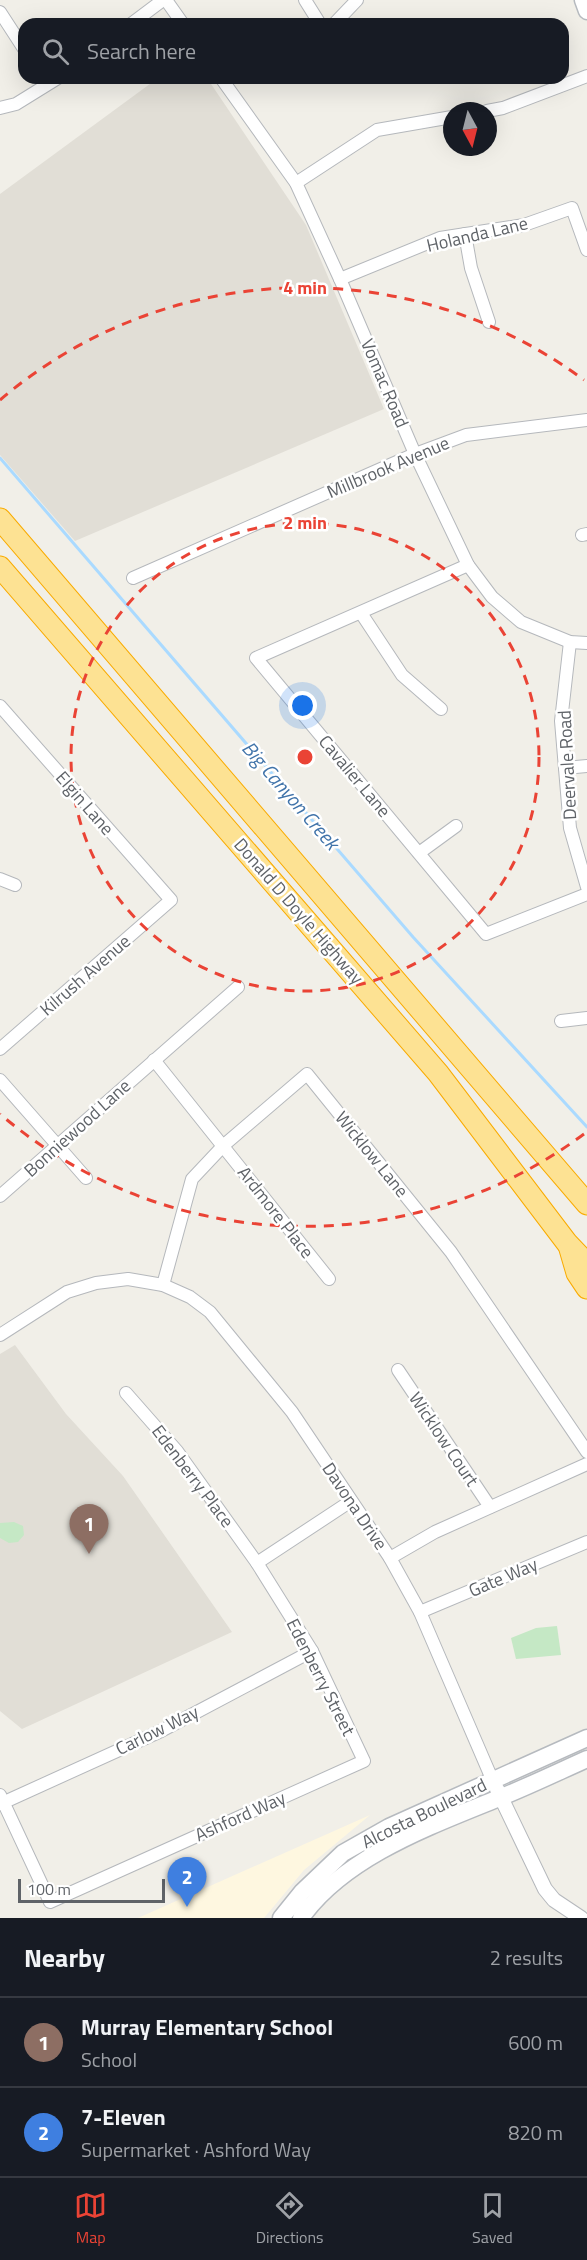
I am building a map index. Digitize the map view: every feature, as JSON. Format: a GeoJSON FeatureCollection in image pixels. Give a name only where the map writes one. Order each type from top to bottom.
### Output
{"type":"FeatureCollection","features":[{"type":"Feature","properties":{"kind":"highway","name":"Donald D Doyle Highway"},"geometry":{"type":"LineString","coordinates":[[0,519],[587,1204]]}},
{"type":"Feature","properties":{"kind":"highway","name":"Donald D Doyle Highway"},"geometry":{"type":"LineString","coordinates":[[0,567],[438,1073],[567,1243],[587,1264]]}},
{"type":"Feature","properties":{"kind":"highway"},"geometry":{"type":"LineString","coordinates":[[567,1243],[577,1273],[587,1288]]}},
{"type":"Feature","properties":{"kind":"main road"},"geometry":{"type":"LineString","coordinates":[[583,0],[587,11]]}},
{"type":"Feature","properties":{"kind":"main road","name":"Alcosta Boulevard"},"geometry":{"type":"LineString","coordinates":[[281,1918],[302,1892],[344,1853],[389,1827],[587,1738]]}},
{"type":"Feature","properties":{"kind":"main road","name":"Alcosta Boulevard"},"geometry":{"type":"LineString","coordinates":[[301,1918],[310,1905],[335,1882],[389,1846],[587,1759]]}},
{"type":"Feature","properties":{"kind":"street"},"geometry":{"type":"LineString","coordinates":[[139,18],[164,0],[178,18]]}},
{"type":"Feature","properties":{"kind":"street"},"geometry":{"type":"LineString","coordinates":[[305,0],[316,18]]}},
{"type":"Feature","properties":{"kind":"street"},"geometry":{"type":"LineString","coordinates":[[340,18],[357,0]]}},
{"type":"Feature","properties":{"kind":"street"},"geometry":{"type":"LineString","coordinates":[[0,12],[18,40]]}},
{"type":"Feature","properties":{"kind":"street"},"geometry":{"type":"LineString","coordinates":[[569,83],[587,76]]}},
{"type":"Feature","properties":{"kind":"street"},"geometry":{"type":"LineString","coordinates":[[0,108],[16,104],[46,84]]}},
{"type":"Feature","properties":{"kind":"street","name":"Vomac Road"},"geometry":{"type":"LineString","coordinates":[[225,84],[296,183],[415,454],[468,566],[492,597],[521,622],[570,642],[587,643]]}},
{"type":"Feature","properties":{"kind":"street"},"geometry":{"type":"LineString","coordinates":[[497,109],[566,84]]}},
{"type":"Feature","properties":{"kind":"street"},"geometry":{"type":"LineString","coordinates":[[296,183],[377,130],[443,119]]}},
{"type":"Feature","properties":{"kind":"street","name":"Holanda Lane"},"geometry":{"type":"LineString","coordinates":[[340,279],[440,238],[524,225],[572,208],[587,250]]}},
{"type":"Feature","properties":{"kind":"street"},"geometry":{"type":"LineString","coordinates":[[465,234],[471,268],[489,322]]}},
{"type":"Feature","properties":{"kind":"street","name":"Millbrook Avenue"},"geometry":{"type":"LineString","coordinates":[[133,578],[415,454],[466,435],[587,420]]}},
{"type":"Feature","properties":{"kind":"street","name":"Cavalier Lane"},"geometry":{"type":"LineString","coordinates":[[468,566],[256,658],[486,934],[587,894]]}},
{"type":"Feature","properties":{"kind":"street"},"geometry":{"type":"LineString","coordinates":[[361,613],[402,675],[441,709]]}},
{"type":"Feature","properties":{"kind":"street","name":"Deervale Road"},"geometry":{"type":"LineString","coordinates":[[570,642],[561,721],[570,828],[587,886]]}},
{"type":"Feature","properties":{"kind":"street","name":"Elgin Lane"},"geometry":{"type":"LineString","coordinates":[[0,706],[171,900]]}},
{"type":"Feature","properties":{"kind":"street"},"geometry":{"type":"LineString","coordinates":[[566,768],[587,766]]}},
{"type":"Feature","properties":{"kind":"street"},"geometry":{"type":"LineString","coordinates":[[419,853],[456,826]]}},
{"type":"Feature","properties":{"kind":"street"},"geometry":{"type":"LineString","coordinates":[[0,879],[15,885]]}},
{"type":"Feature","properties":{"kind":"street","name":"Kilrush Avenue"},"geometry":{"type":"LineString","coordinates":[[0,1049],[171,900]]}},
{"type":"Feature","properties":{"kind":"street","name":"Bonniewood Lane"},"geometry":{"type":"LineString","coordinates":[[0,1196],[238,987]]}},
{"type":"Feature","properties":{"kind":"street"},"geometry":{"type":"LineString","coordinates":[[561,1021],[587,1018]]}},
{"type":"Feature","properties":{"kind":"street","name":"Ardmore Place"},"geometry":{"type":"LineString","coordinates":[[154,1060],[329,1279]]}},
{"type":"Feature","properties":{"kind":"street","name":"Wicklow Lane"},"geometry":{"type":"LineString","coordinates":[[163,1285],[192,1179],[224,1145],[307,1074],[451,1252],[587,1452]]}},
{"type":"Feature","properties":{"kind":"street"},"geometry":{"type":"LineString","coordinates":[[0,1080],[86,1178]]}},
{"type":"Feature","properties":{"kind":"street","name":"Davona Drive"},"geometry":{"type":"LineString","coordinates":[[0,1335],[67,1292],[96,1283],[128,1279],[163,1285],[190,1297],[204,1307],[234,1338],[292,1412],[390,1558],[420,1612],[492,1779],[544,1889],[554,1900],[581,1918]]}},
{"type":"Feature","properties":{"kind":"street","name":"Wicklow Court"},"geometry":{"type":"LineString","coordinates":[[398,1370],[490,1507]]}},
{"type":"Feature","properties":{"kind":"street","name":"Edenberry Place"},"geometry":{"type":"LineString","coordinates":[[126,1393],[177,1451],[257,1563]]}},
{"type":"Feature","properties":{"kind":"street"},"geometry":{"type":"LineString","coordinates":[[390,1558],[435,1532],[587,1464]]}},
{"type":"Feature","properties":{"kind":"street"},"geometry":{"type":"LineString","coordinates":[[257,1563],[351,1501]]}},
{"type":"Feature","properties":{"kind":"street","name":"Gate Way"},"geometry":{"type":"LineString","coordinates":[[420,1612],[587,1542]]}},
{"type":"Feature","properties":{"kind":"street","name":"Edenberry Street"},"geometry":{"type":"LineString","coordinates":[[257,1563],[312,1652],[364,1761]]}},
{"type":"Feature","properties":{"kind":"street","name":"Carlow Way"},"geometry":{"type":"LineString","coordinates":[[2,1800],[161,1731],[312,1652]]}},
{"type":"Feature","properties":{"kind":"street","name":"Ashford Way"},"geometry":{"type":"LineString","coordinates":[[2,1800],[50,1902],[364,1761]]}},
{"type":"Feature","properties":{"kind":"shaded area"},"geometry":{"type":"Polygon","coordinates":[[[150,84],[211,84],[306,225],[384,409],[75,541],[0,455],[0,194],[150,84]]]}},
{"type":"Feature","properties":{"kind":"shaded area"},"geometry":{"type":"Polygon","coordinates":[[[15,1345],[66,1414],[123,1476],[232,1632],[22,1729],[0,1711],[0,1354],[15,1345]]]}},
{"type":"Feature","properties":{"kind":"shaded area"},"geometry":{"type":"Polygon","coordinates":[[[370,1815],[304,1870],[264,1918],[138,1918],[370,1815]]]}},
{"type":"Feature","properties":{"kind":"green space"},"geometry":{"type":"Polygon","coordinates":[[[14,1522],[23,1526],[24,1535],[18,1542],[9,1543],[0,1538],[0,1523],[14,1522]]]}},
{"type":"Feature","properties":{"kind":"green space"},"geometry":{"type":"Polygon","coordinates":[[[557,1626],[561,1655],[516,1659],[511,1638],[536,1628],[557,1626]]]}},
{"type":"Feature","properties":{"kind":"waterway","name":"Big Canyon Creek"},"geometry":{"type":"LineString","coordinates":[[0,458],[413,937],[587,1127]]}},
{"type":"Feature","properties":{"kind":"place","name":"Murray Elementary School"},"geometry":{"type":"Point","coordinates":[89,1554]}},
{"type":"Feature","properties":{"kind":"place","name":"7-Eleven"},"geometry":{"type":"Point","coordinates":[187,1907]}}]}
